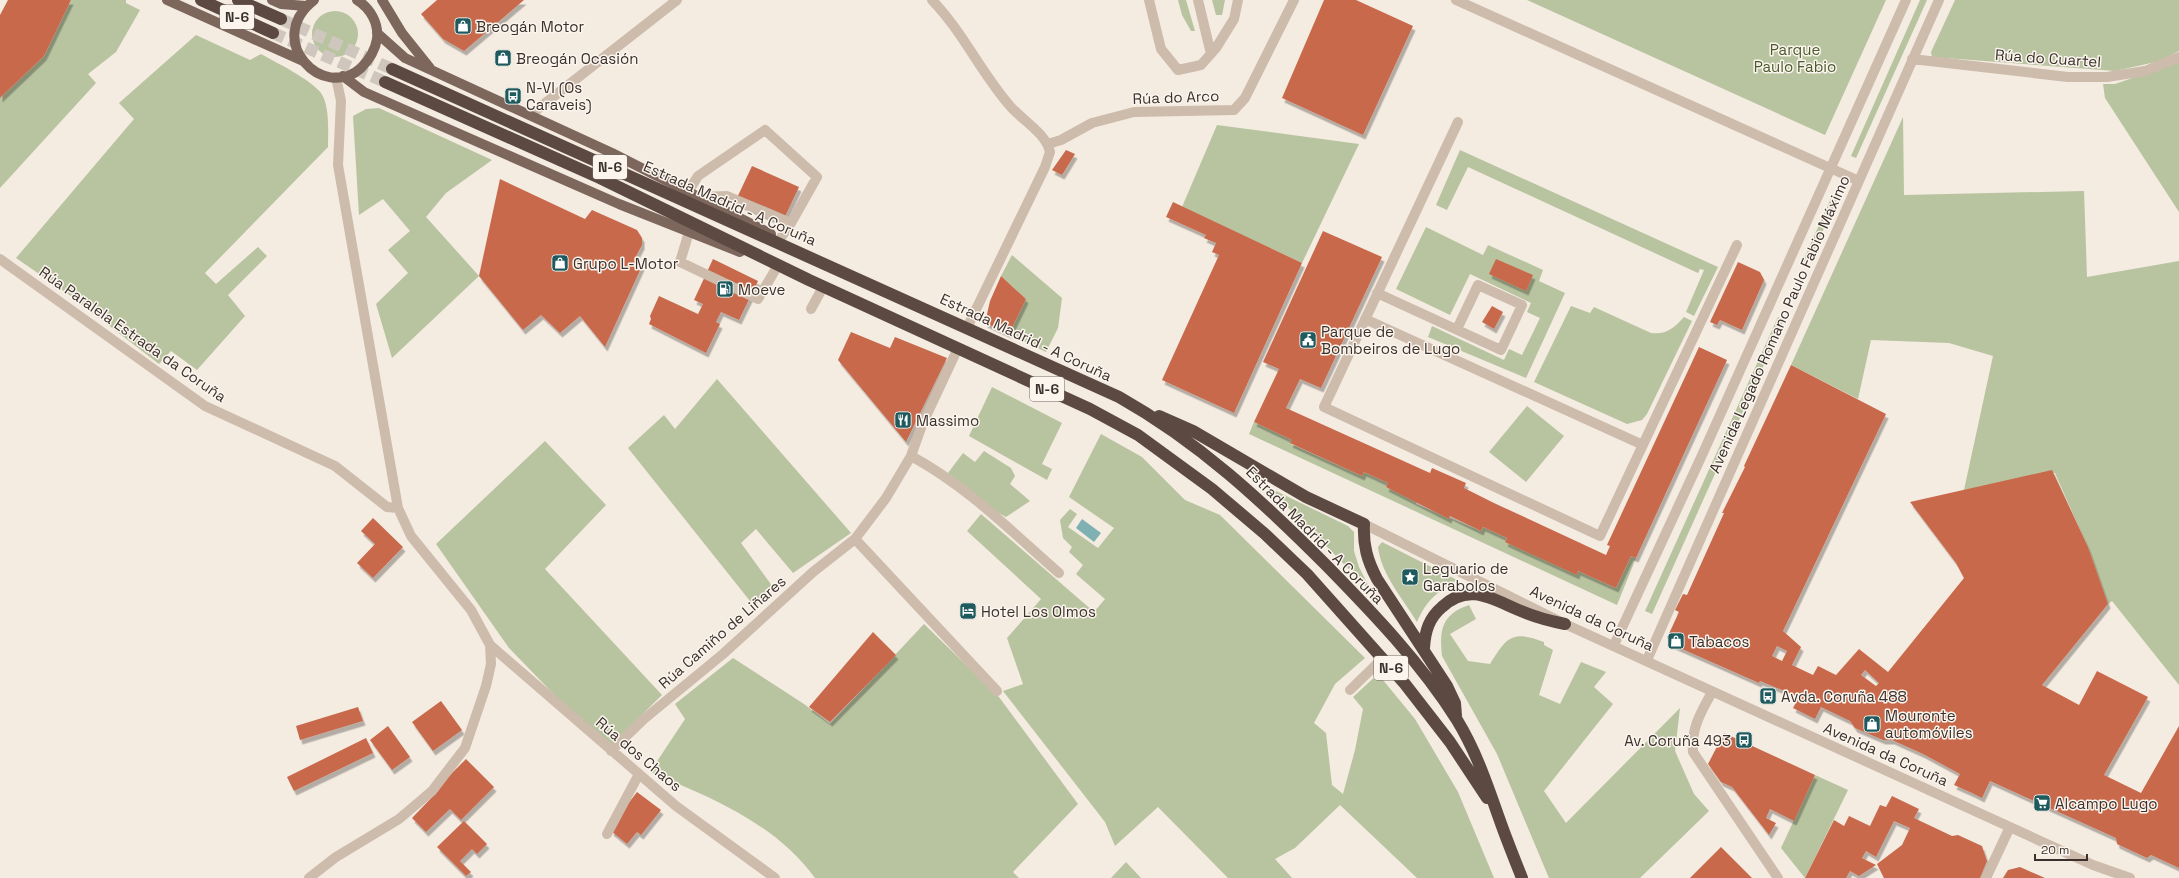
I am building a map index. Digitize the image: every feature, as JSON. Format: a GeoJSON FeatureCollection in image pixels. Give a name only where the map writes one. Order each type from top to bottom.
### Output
{"type":"FeatureCollection","features":[{"type":"Feature","properties":{"kind":"highway","name":"N-6"},"geometry":{"type":"LineString","coordinates":[[201,0],[273,33]]}},
{"type":"Feature","properties":{"kind":"highway","name":"N-6"},"geometry":{"type":"LineString","coordinates":[[238,0],[281,19]]}},
{"type":"Feature","properties":{"kind":"highway","name":"Estrada Madrid - A Coruña"},"geometry":{"type":"LineString","coordinates":[[392,69],[828,264],[1119,397],[1143,410],[1220,465],[1263,502],[1367,606],[1434,688],[1457,721],[1480,766],[1522,878]]}},
{"type":"Feature","properties":{"kind":"highway","name":"Estrada Madrid - A Coruña"},"geometry":{"type":"LineString","coordinates":[[385,82],[600,178],[809,280],[1114,421],[1167,455],[1212,489],[1307,574],[1383,658],[1450,742],[1472,773],[1499,819]]}},
{"type":"Feature","properties":{"kind":"highway","name":"N-6"},"geometry":{"type":"LineString","coordinates":[[1143,410],[1166,418],[1193,431],[1306,497],[1364,524]]}},
{"type":"Feature","properties":{"kind":"highway"},"geometry":{"type":"LineString","coordinates":[[1364,524],[1363,537],[1367,560],[1377,579],[1424,648],[1447,686],[1454,703],[1457,721]]}},
{"type":"Feature","properties":{"kind":"highway"},"geometry":{"type":"LineString","coordinates":[[1424,648],[1428,624],[1436,612],[1449,600],[1465,594],[1476,594],[1493,598],[1545,620],[1565,624]]}},
{"type":"Feature","properties":{"kind":"main road"},"geometry":{"type":"LineString","coordinates":[[167,0],[303,61],[312,70],[324,75],[340,76],[358,71],[368,61],[375,48],[377,33],[370,12],[360,1]]}},
{"type":"Feature","properties":{"kind":"main road"},"geometry":{"type":"LineString","coordinates":[[272,0],[281,4],[310,3]]}},
{"type":"Feature","properties":{"kind":"main road"},"geometry":{"type":"LineString","coordinates":[[382,0],[402,33],[433,71]]}},
{"type":"Feature","properties":{"kind":"main road"},"geometry":{"type":"LineString","coordinates":[[303,61],[296,45],[295,27],[299,16],[310,3]]}},
{"type":"Feature","properties":{"kind":"main road"},"geometry":{"type":"LineString","coordinates":[[377,33],[405,58],[612,153],[828,264]]}},
{"type":"Feature","properties":{"kind":"main road"},"geometry":{"type":"LineString","coordinates":[[340,76],[364,92],[619,204],[809,280]]}},
{"type":"Feature","properties":{"kind":"street"},"geometry":{"type":"LineString","coordinates":[[530,115],[677,0]]}},
{"type":"Feature","properties":{"kind":"street"},"geometry":{"type":"LineString","coordinates":[[932,0],[949,17],[999,93],[1048,144],[1050,152],[1046,164],[967,328]]}},
{"type":"Feature","properties":{"kind":"street"},"geometry":{"type":"LineString","coordinates":[[1149,0],[1161,50],[1178,70],[1201,65],[1211,54],[1234,19],[1238,0]]}},
{"type":"Feature","properties":{"kind":"street"},"geometry":{"type":"LineString","coordinates":[[1198,0],[1211,54]]}},
{"type":"Feature","properties":{"kind":"street","name":"Rúa do Arco"},"geometry":{"type":"LineString","coordinates":[[1048,144],[1061,140],[1092,123],[1134,112],[1234,110],[1244,98],[1294,0]]}},
{"type":"Feature","properties":{"kind":"street"},"geometry":{"type":"LineString","coordinates":[[1456,0],[1859,181]]}},
{"type":"Feature","properties":{"kind":"street","name":"Avenida Legado Romano Paulo Fabio Máximo"},"geometry":{"type":"LineString","coordinates":[[1614,645],[1703,453],[1906,0]]}},
{"type":"Feature","properties":{"kind":"street","name":"Avenida Legado Romano Paulo Fabio Máximo"},"geometry":{"type":"LineString","coordinates":[[1646,660],[1939,0]]}},
{"type":"Feature","properties":{"kind":"street","name":"Rúa do Cuartel"},"geometry":{"type":"LineString","coordinates":[[1912,59],[1990,69],[2076,77],[2107,77],[2145,71],[2179,57]]}},
{"type":"Feature","properties":{"kind":"street"},"geometry":{"type":"LineString","coordinates":[[308,878],[336,857],[399,819],[432,791],[465,748],[486,686],[491,664],[490,645],[471,610],[411,536],[398,508],[338,165],[341,101],[340,76]]}},
{"type":"Feature","properties":{"kind":"street"},"geometry":{"type":"LineString","coordinates":[[1458,122],[1324,407],[1600,536],[1737,245]]}},
{"type":"Feature","properties":{"kind":"street"},"geometry":{"type":"LineString","coordinates":[[688,192],[698,176],[765,130],[817,177],[791,223],[780,239]]}},
{"type":"Feature","properties":{"kind":"street"},"geometry":{"type":"LineString","coordinates":[[699,197],[727,196],[791,223]]}},
{"type":"Feature","properties":{"kind":"street"},"geometry":{"type":"LineString","coordinates":[[689,232],[680,262],[758,299],[777,266]]}},
{"type":"Feature","properties":{"kind":"street","name":"Rúa Paralela Estrada da Coruña"},"geometry":{"type":"LineString","coordinates":[[0,259],[205,406],[334,466],[387,507],[398,508]]}},
{"type":"Feature","properties":{"kind":"street"},"geometry":{"type":"LineString","coordinates":[[1377,293],[1457,330],[1501,350],[1522,305],[1478,285],[1457,330]]}},
{"type":"Feature","properties":{"kind":"street"},"geometry":{"type":"LineString","coordinates":[[812,309],[823,286]]}},
{"type":"Feature","properties":{"kind":"street"},"geometry":{"type":"LineString","coordinates":[[1365,319],[1643,445]]}},
{"type":"Feature","properties":{"kind":"street","name":"Rúa Camiño de Liñares"},"geometry":{"type":"LineString","coordinates":[[611,751],[644,719],[723,654],[813,572],[855,539],[886,498],[911,456],[922,425],[958,348]]}},
{"type":"Feature","properties":{"kind":"street"},"geometry":{"type":"LineString","coordinates":[[911,456],[931,467],[967,492],[1059,573]]}},
{"type":"Feature","properties":{"kind":"street","name":"Avenida da Coruña"},"geometry":{"type":"LineString","coordinates":[[1364,524],[1565,624],[1614,645],[1712,692],[2093,865],[2130,878]]}},
{"type":"Feature","properties":{"kind":"street"},"geometry":{"type":"LineString","coordinates":[[855,539],[997,691]]}},
{"type":"Feature","properties":{"kind":"street","name":"Rúa dos Chaos"},"geometry":{"type":"LineString","coordinates":[[490,645],[676,806],[775,878]]}},
{"type":"Feature","properties":{"kind":"street"},"geometry":{"type":"LineString","coordinates":[[1350,690],[1383,658]]}},
{"type":"Feature","properties":{"kind":"street"},"geometry":{"type":"LineString","coordinates":[[1712,692],[1700,714],[1692,737],[1693,752],[1778,878]]}},
{"type":"Feature","properties":{"kind":"street"},"geometry":{"type":"LineString","coordinates":[[607,834],[639,774]]}},
{"type":"Feature","properties":{"kind":"street"},"geometry":{"type":"LineString","coordinates":[[1986,878],[2010,827]]}},
{"type":"Feature","properties":{"kind":"street","name":"Avenida da Coruña"},"geometry":{"type":"LineString","coordinates":[[2093,865],[2114,878]]}},
{"type":"Feature","properties":{"kind":"green space"},"geometry":{"type":"Polygon","coordinates":[[[71,0],[126,0],[126,3],[140,10],[116,52],[88,74],[96,83],[0,188],[0,98],[44,56],[71,0]]]}},
{"type":"Feature","properties":{"kind":"green space"},"geometry":{"type":"Polygon","coordinates":[[[1178,0],[1186,0],[1195,31],[1191,31],[1182,15],[1178,0]]]}},
{"type":"Feature","properties":{"kind":"green space"},"geometry":{"type":"Polygon","coordinates":[[[1212,0],[1225,0],[1222,15],[1216,15],[1212,0]]]}},
{"type":"Feature","properties":{"kind":"green space","name":"Parque Paulo Fabio"},"geometry":{"type":"Polygon","coordinates":[[[1527,0],[1886,0],[1825,135],[1527,0]]]}},
{"type":"Feature","properties":{"kind":"green space"},"geometry":{"type":"Polygon","coordinates":[[[1920,0],[1927,0],[1856,158],[1851,156],[1920,0]]]}},
{"type":"Feature","properties":{"kind":"green space"},"geometry":{"type":"Polygon","coordinates":[[[1955,0],[2179,0],[2179,51],[2160,61],[2115,71],[1932,57],[1931,52],[1955,0]]]}},
{"type":"Feature","properties":{"kind":"green space"},"geometry":{"type":"Polygon","coordinates":[[[340,11],[352,17],[357,25],[357,43],[352,51],[344,56],[330,57],[318,51],[313,43],[312,29],[318,17],[326,12],[340,11]]]}},
{"type":"Feature","properties":{"kind":"green space"},"geometry":{"type":"Polygon","coordinates":[[[196,35],[250,60],[261,54],[309,82],[321,93],[324,98],[328,127],[328,147],[205,273],[216,284],[258,247],[267,256],[228,295],[245,316],[197,370],[171,351],[159,364],[68,294],[16,258],[134,119],[119,103],[196,35]]]}},
{"type":"Feature","properties":{"kind":"green space"},"geometry":{"type":"Polygon","coordinates":[[[2179,62],[2179,212],[2105,98],[2103,84],[2115,84],[2179,62]]]}},
{"type":"Feature","properties":{"kind":"green space"},"geometry":{"type":"Polygon","coordinates":[[[379,108],[492,160],[446,193],[426,217],[479,276],[392,358],[376,304],[408,273],[388,250],[410,231],[383,199],[359,215],[353,116],[366,109],[379,108]]]}},
{"type":"Feature","properties":{"kind":"green space"},"geometry":{"type":"Polygon","coordinates":[[[1903,117],[1904,195],[2084,191],[2087,277],[2179,261],[2179,685],[2112,601],[2108,604],[2088,547],[2055,473],[1964,490],[1993,356],[1949,343],[1871,340],[1858,399],[1791,365],[1903,117]]]}},
{"type":"Feature","properties":{"kind":"green space"},"geometry":{"type":"Polygon","coordinates":[[[1217,125],[1359,144],[1302,263],[1182,207],[1217,125]]]}},
{"type":"Feature","properties":{"kind":"green space"},"geometry":{"type":"Polygon","coordinates":[[[1460,150],[1718,267],[1694,316],[1686,312],[1704,270],[1700,269],[1698,273],[1468,167],[1447,210],[1436,205],[1460,150]]]}},
{"type":"Feature","properties":{"kind":"green space"},"geometry":{"type":"Polygon","coordinates":[[[1832,196],[1838,198],[1807,265],[1802,263],[1832,196]]]}},
{"type":"Feature","properties":{"kind":"green space"},"geometry":{"type":"Polygon","coordinates":[[[1426,227],[1483,255],[1488,245],[1543,270],[1539,281],[1565,293],[1526,378],[1428,337],[1432,326],[1504,360],[1509,349],[1522,355],[1540,318],[1527,312],[1531,303],[1470,274],[1450,315],[1396,289],[1426,227]]]}},
{"type":"Feature","properties":{"kind":"green space"},"geometry":{"type":"Polygon","coordinates":[[[1012,255],[1062,298],[1058,328],[1046,352],[1009,334],[1026,299],[1001,276],[1012,255]]]}},
{"type":"Feature","properties":{"kind":"green space"},"geometry":{"type":"Polygon","coordinates":[[[1571,306],[1590,313],[1594,307],[1651,333],[1665,332],[1684,317],[1692,321],[1647,414],[1642,420],[1627,424],[1534,382],[1571,306]]]}},
{"type":"Feature","properties":{"kind":"green space"},"geometry":{"type":"Polygon","coordinates":[[[1778,317],[1784,320],[1652,614],[1645,611],[1778,317]]]}},
{"type":"Feature","properties":{"kind":"green space"},"geometry":{"type":"Polygon","coordinates":[[[717,379],[851,533],[793,573],[756,529],[741,543],[773,587],[754,606],[628,448],[664,415],[675,429],[717,379]]]}},
{"type":"Feature","properties":{"kind":"green space"},"geometry":{"type":"Polygon","coordinates":[[[992,387],[1062,423],[1042,464],[1052,469],[1047,480],[969,436],[992,387]]]}},
{"type":"Feature","properties":{"kind":"green space"},"geometry":{"type":"Polygon","coordinates":[[[1527,406],[1564,436],[1526,482],[1489,452],[1527,406]]]}},
{"type":"Feature","properties":{"kind":"green space"},"geometry":{"type":"Polygon","coordinates":[[[1254,422],[1292,440],[1291,444],[1362,476],[1364,472],[1388,483],[1386,487],[1417,501],[1416,504],[1481,531],[1483,527],[1507,538],[1505,541],[1577,574],[1578,571],[1616,588],[1631,556],[1636,558],[1617,605],[1249,434],[1254,422]]]}},
{"type":"Feature","properties":{"kind":"green space"},"geometry":{"type":"Polygon","coordinates":[[[1101,434],[1142,457],[1185,500],[1220,515],[1365,658],[1335,684],[1314,723],[1326,733],[1332,785],[1343,794],[1355,750],[1363,709],[1353,697],[1378,674],[1415,719],[1458,792],[1494,878],[1417,878],[1340,805],[1295,848],[1275,859],[1292,878],[1228,878],[1158,807],[1115,846],[1105,822],[1003,691],[1023,684],[1007,638],[1041,599],[967,531],[981,514],[1094,612],[1105,599],[1076,574],[1083,565],[1069,552],[1072,547],[1063,538],[1060,520],[1070,509],[1077,514],[1068,527],[1098,548],[1114,528],[1069,497],[1101,434]]]}},
{"type":"Feature","properties":{"kind":"green space"},"geometry":{"type":"Polygon","coordinates":[[[545,441],[606,505],[545,569],[662,695],[611,745],[602,744],[509,648],[436,544],[545,441]]]}},
{"type":"Feature","properties":{"kind":"green space"},"geometry":{"type":"Polygon","coordinates":[[[984,451],[1011,468],[1015,476],[1010,484],[1030,501],[1006,517],[993,510],[948,473],[963,453],[975,462],[984,451]]]}},
{"type":"Feature","properties":{"kind":"green space"},"geometry":{"type":"Polygon","coordinates":[[[1274,490],[1348,526],[1354,532],[1354,551],[1359,567],[1372,593],[1296,515],[1270,491],[1274,490]]]}},
{"type":"Feature","properties":{"kind":"green space"},"geometry":{"type":"Polygon","coordinates":[[[1382,542],[1457,580],[1433,597],[1417,622],[1393,586],[1383,567],[1378,547],[1382,542]]]}},
{"type":"Feature","properties":{"kind":"green space"},"geometry":{"type":"Polygon","coordinates":[[[1469,605],[1476,619],[1450,634],[1468,661],[1490,664],[1501,647],[1511,638],[1533,638],[1544,642],[1544,645],[1553,650],[1539,695],[1560,704],[1581,662],[1606,672],[1594,687],[1613,704],[1544,791],[1566,823],[1680,708],[1675,751],[1694,794],[1709,811],[1640,878],[1549,878],[1497,754],[1442,656],[1441,638],[1444,624],[1453,613],[1469,605]]]}},
{"type":"Feature","properties":{"kind":"green space"},"geometry":{"type":"Polygon","coordinates":[[[924,624],[999,697],[1078,804],[1013,872],[1019,878],[815,878],[799,859],[781,842],[761,827],[718,802],[650,772],[685,719],[675,704],[733,658],[804,704],[830,724],[924,624]]]}},
{"type":"Feature","properties":{"kind":"green space"},"geometry":{"type":"Polygon","coordinates":[[[1815,775],[1848,790],[1805,878],[1781,848],[1815,775]]]}},
{"type":"Feature","properties":{"kind":"green space"},"geometry":{"type":"Polygon","coordinates":[[[1126,862],[1141,878],[1111,878],[1126,862]]]}},
{"type":"Feature","properties":{"kind":"water"},"geometry":{"type":"Polygon","coordinates":[[[1082,519],[1101,533],[1094,542],[1076,528],[1082,519]]]}},
{"type":"Feature","properties":{"kind":"building"},"geometry":{"type":"Polygon","coordinates":[[[8,0],[71,0],[44,56],[0,98],[0,15],[8,0]]]}},
{"type":"Feature","properties":{"kind":"building","name":"Breogán Motor"},"geometry":{"type":"Polygon","coordinates":[[[437,0],[524,0],[464,51],[443,39],[421,14],[437,0]]]}},
{"type":"Feature","properties":{"kind":"building"},"geometry":{"type":"Polygon","coordinates":[[[1324,0],[1356,0],[1413,26],[1363,135],[1282,98],[1324,0]]]}},
{"type":"Feature","properties":{"kind":"building"},"geometry":{"type":"Polygon","coordinates":[[[1066,150],[1075,154],[1062,175],[1052,170],[1066,150]]]}},
{"type":"Feature","properties":{"kind":"building"},"geometry":{"type":"Polygon","coordinates":[[[752,166],[799,187],[782,223],[735,202],[752,166]]]}},
{"type":"Feature","properties":{"kind":"building","name":"Grupo L-Motor"},"geometry":{"type":"Polygon","coordinates":[[[500,179],[585,219],[592,210],[637,230],[642,238],[642,245],[634,260],[642,266],[605,347],[580,316],[560,333],[541,315],[523,330],[479,276],[500,179]]]}},
{"type":"Feature","properties":{"kind":"building"},"geometry":{"type":"Polygon","coordinates":[[[1173,202],[1302,263],[1234,413],[1162,380],[1219,255],[1212,252],[1216,243],[1204,238],[1206,235],[1166,217],[1173,202]]]}},
{"type":"Feature","properties":{"kind":"building"},"geometry":{"type":"Polygon","coordinates":[[[1323,231],[1382,257],[1321,388],[1300,379],[1286,408],[1430,473],[1432,468],[1466,483],[1464,488],[1606,555],[1610,546],[1607,545],[1699,347],[1727,360],[1636,558],[1631,556],[1616,588],[1578,571],[1577,575],[1505,542],[1507,538],[1483,527],[1481,531],[1450,516],[1449,519],[1386,487],[1388,483],[1364,472],[1362,476],[1290,443],[1292,440],[1254,422],[1279,369],[1263,362],[1323,231]]]}},
{"type":"Feature","properties":{"kind":"building"},"geometry":{"type":"Polygon","coordinates":[[[713,259],[758,281],[739,320],[721,312],[716,322],[720,324],[706,353],[649,324],[651,319],[650,316],[659,296],[698,314],[703,304],[694,300],[713,259]]]}},
{"type":"Feature","properties":{"kind":"building"},"geometry":{"type":"Polygon","coordinates":[[[1496,259],[1533,275],[1526,291],[1489,274],[1496,259]]]}},
{"type":"Feature","properties":{"kind":"building"},"geometry":{"type":"Polygon","coordinates":[[[1738,262],[1760,272],[1764,280],[1742,330],[1720,320],[1717,325],[1710,322],[1738,262]]]}},
{"type":"Feature","properties":{"kind":"building"},"geometry":{"type":"Polygon","coordinates":[[[1001,276],[1026,299],[1009,334],[985,323],[990,301],[1001,276]]]}},
{"type":"Feature","properties":{"kind":"building"},"geometry":{"type":"Polygon","coordinates":[[[1492,306],[1503,312],[1494,329],[1482,322],[1492,306]]]}},
{"type":"Feature","properties":{"kind":"building"},"geometry":{"type":"Polygon","coordinates":[[[851,332],[890,348],[895,337],[947,358],[906,442],[838,360],[851,332]]]}},
{"type":"Feature","properties":{"kind":"building"},"geometry":{"type":"Polygon","coordinates":[[[1791,365],[1886,414],[1783,631],[1801,647],[1792,665],[1813,675],[1818,666],[1836,675],[1859,649],[1888,672],[1964,578],[1956,563],[1910,502],[2052,470],[2088,547],[2108,604],[2042,685],[2079,705],[2097,671],[2148,697],[2104,775],[2141,793],[2179,726],[2179,868],[2151,855],[2147,858],[2117,844],[2116,838],[1990,781],[1982,798],[1954,785],[1960,774],[1923,754],[1892,740],[1883,740],[1855,728],[1850,721],[1821,707],[1815,719],[1793,708],[1799,697],[1760,681],[1759,683],[1673,645],[1671,640],[1667,638],[1679,612],[1675,610],[1683,594],[1687,595],[1724,513],[1722,513],[1745,467],[1744,466],[1791,365]],[[1777,646],[1772,656],[1782,661],[1787,651],[1777,646]],[[1865,670],[1861,675],[1876,686],[1879,683],[1865,670]]]}},
{"type":"Feature","properties":{"kind":"building"},"geometry":{"type":"Polygon","coordinates":[[[373,518],[403,547],[373,578],[357,563],[375,544],[361,531],[373,518]]]}},
{"type":"Feature","properties":{"kind":"building"},"geometry":{"type":"Polygon","coordinates":[[[873,632],[896,655],[830,722],[809,707],[873,632]]]}},
{"type":"Feature","properties":{"kind":"building"},"geometry":{"type":"Polygon","coordinates":[[[441,701],[462,730],[433,751],[412,722],[441,701]]]}},
{"type":"Feature","properties":{"kind":"building"},"geometry":{"type":"Polygon","coordinates":[[[358,707],[363,721],[300,740],[296,726],[358,707]]]}},
{"type":"Feature","properties":{"kind":"building"},"geometry":{"type":"Polygon","coordinates":[[[388,726],[410,757],[392,770],[370,740],[388,726]]]}},
{"type":"Feature","properties":{"kind":"building"},"geometry":{"type":"Polygon","coordinates":[[[1724,733],[1815,775],[1794,821],[1770,809],[1766,818],[1776,823],[1769,835],[1732,787],[1721,782],[1708,764],[1724,733]]]}},
{"type":"Feature","properties":{"kind":"building"},"geometry":{"type":"Polygon","coordinates":[[[366,738],[373,753],[294,791],[287,777],[366,738]]]}},
{"type":"Feature","properties":{"kind":"building"},"geometry":{"type":"Polygon","coordinates":[[[466,759],[494,787],[461,820],[450,809],[426,832],[412,818],[439,790],[437,788],[466,759]]]}},
{"type":"Feature","properties":{"kind":"building"},"geometry":{"type":"Polygon","coordinates":[[[637,792],[661,810],[641,835],[628,825],[637,832],[627,844],[611,831],[618,817],[637,792]]]}},
{"type":"Feature","properties":{"kind":"building"},"geometry":{"type":"Polygon","coordinates":[[[1892,796],[1919,809],[1914,818],[1952,836],[1958,835],[1982,846],[1987,861],[1980,878],[1884,878],[1877,864],[1902,845],[1910,828],[1894,821],[1876,857],[1866,851],[1862,858],[1876,865],[1859,876],[1850,871],[1846,878],[1805,878],[1834,820],[1844,826],[1849,816],[1870,826],[1880,805],[1886,807],[1892,796]]]}},
{"type":"Feature","properties":{"kind":"building"},"geometry":{"type":"Polygon","coordinates":[[[464,821],[487,844],[477,854],[472,849],[460,861],[471,872],[466,876],[437,847],[464,821]]]}},
{"type":"Feature","properties":{"kind":"building"},"geometry":{"type":"Polygon","coordinates":[[[1721,847],[1752,878],[1690,878],[1721,847]]]}},
{"type":"Feature","properties":{"kind":"building"},"geometry":{"type":"Polygon","coordinates":[[[2020,867],[2045,878],[2003,878],[2008,870],[2020,867]]]}},
{"type":"Feature","properties":{"kind":"tunnel"},"geometry":{"type":"LineString","coordinates":[[281,19],[392,69]]}},
{"type":"Feature","properties":{"kind":"tunnel"},"geometry":{"type":"LineString","coordinates":[[273,33],[385,82]]}},
{"type":"Feature","properties":{"kind":"place","name":"Breogán Motor"},"geometry":{"type":"Point","coordinates":[463,26]}},
{"type":"Feature","properties":{"kind":"place","name":"Breogán Ocasión"},"geometry":{"type":"Point","coordinates":[503,58]}},
{"type":"Feature","properties":{"kind":"place","name":"N-VI (Os Caraveis)"},"geometry":{"type":"Point","coordinates":[513,96]}},
{"type":"Feature","properties":{"kind":"place","name":"Grupo L-Motor"},"geometry":{"type":"Point","coordinates":[560,263]}},
{"type":"Feature","properties":{"kind":"place","name":"Moeve"},"geometry":{"type":"Point","coordinates":[725,289]}},
{"type":"Feature","properties":{"kind":"place","name":"Parque de Bombeiros de Lugo"},"geometry":{"type":"Point","coordinates":[1308,340]}},
{"type":"Feature","properties":{"kind":"place","name":"Massimo"},"geometry":{"type":"Point","coordinates":[903,420]}},
{"type":"Feature","properties":{"kind":"place","name":"Leguario de Garabolos"},"geometry":{"type":"Point","coordinates":[1410,577]}},
{"type":"Feature","properties":{"kind":"place","name":"Hotel Los Olmos"},"geometry":{"type":"Point","coordinates":[968,611]}},
{"type":"Feature","properties":{"kind":"place","name":"Tabacos"},"geometry":{"type":"Point","coordinates":[1676,641]}},
{"type":"Feature","properties":{"kind":"place","name":"Avda. Coruña 488"},"geometry":{"type":"Point","coordinates":[1768,696]}},
{"type":"Feature","properties":{"kind":"place","name":"Mouronte automóviles"},"geometry":{"type":"Point","coordinates":[1872,724]}},
{"type":"Feature","properties":{"kind":"place","name":"Av. Coruña 493"},"geometry":{"type":"Point","coordinates":[1744,740]}},
{"type":"Feature","properties":{"kind":"place","name":"Alcampo Lugo"},"geometry":{"type":"Point","coordinates":[2042,803]}}]}
